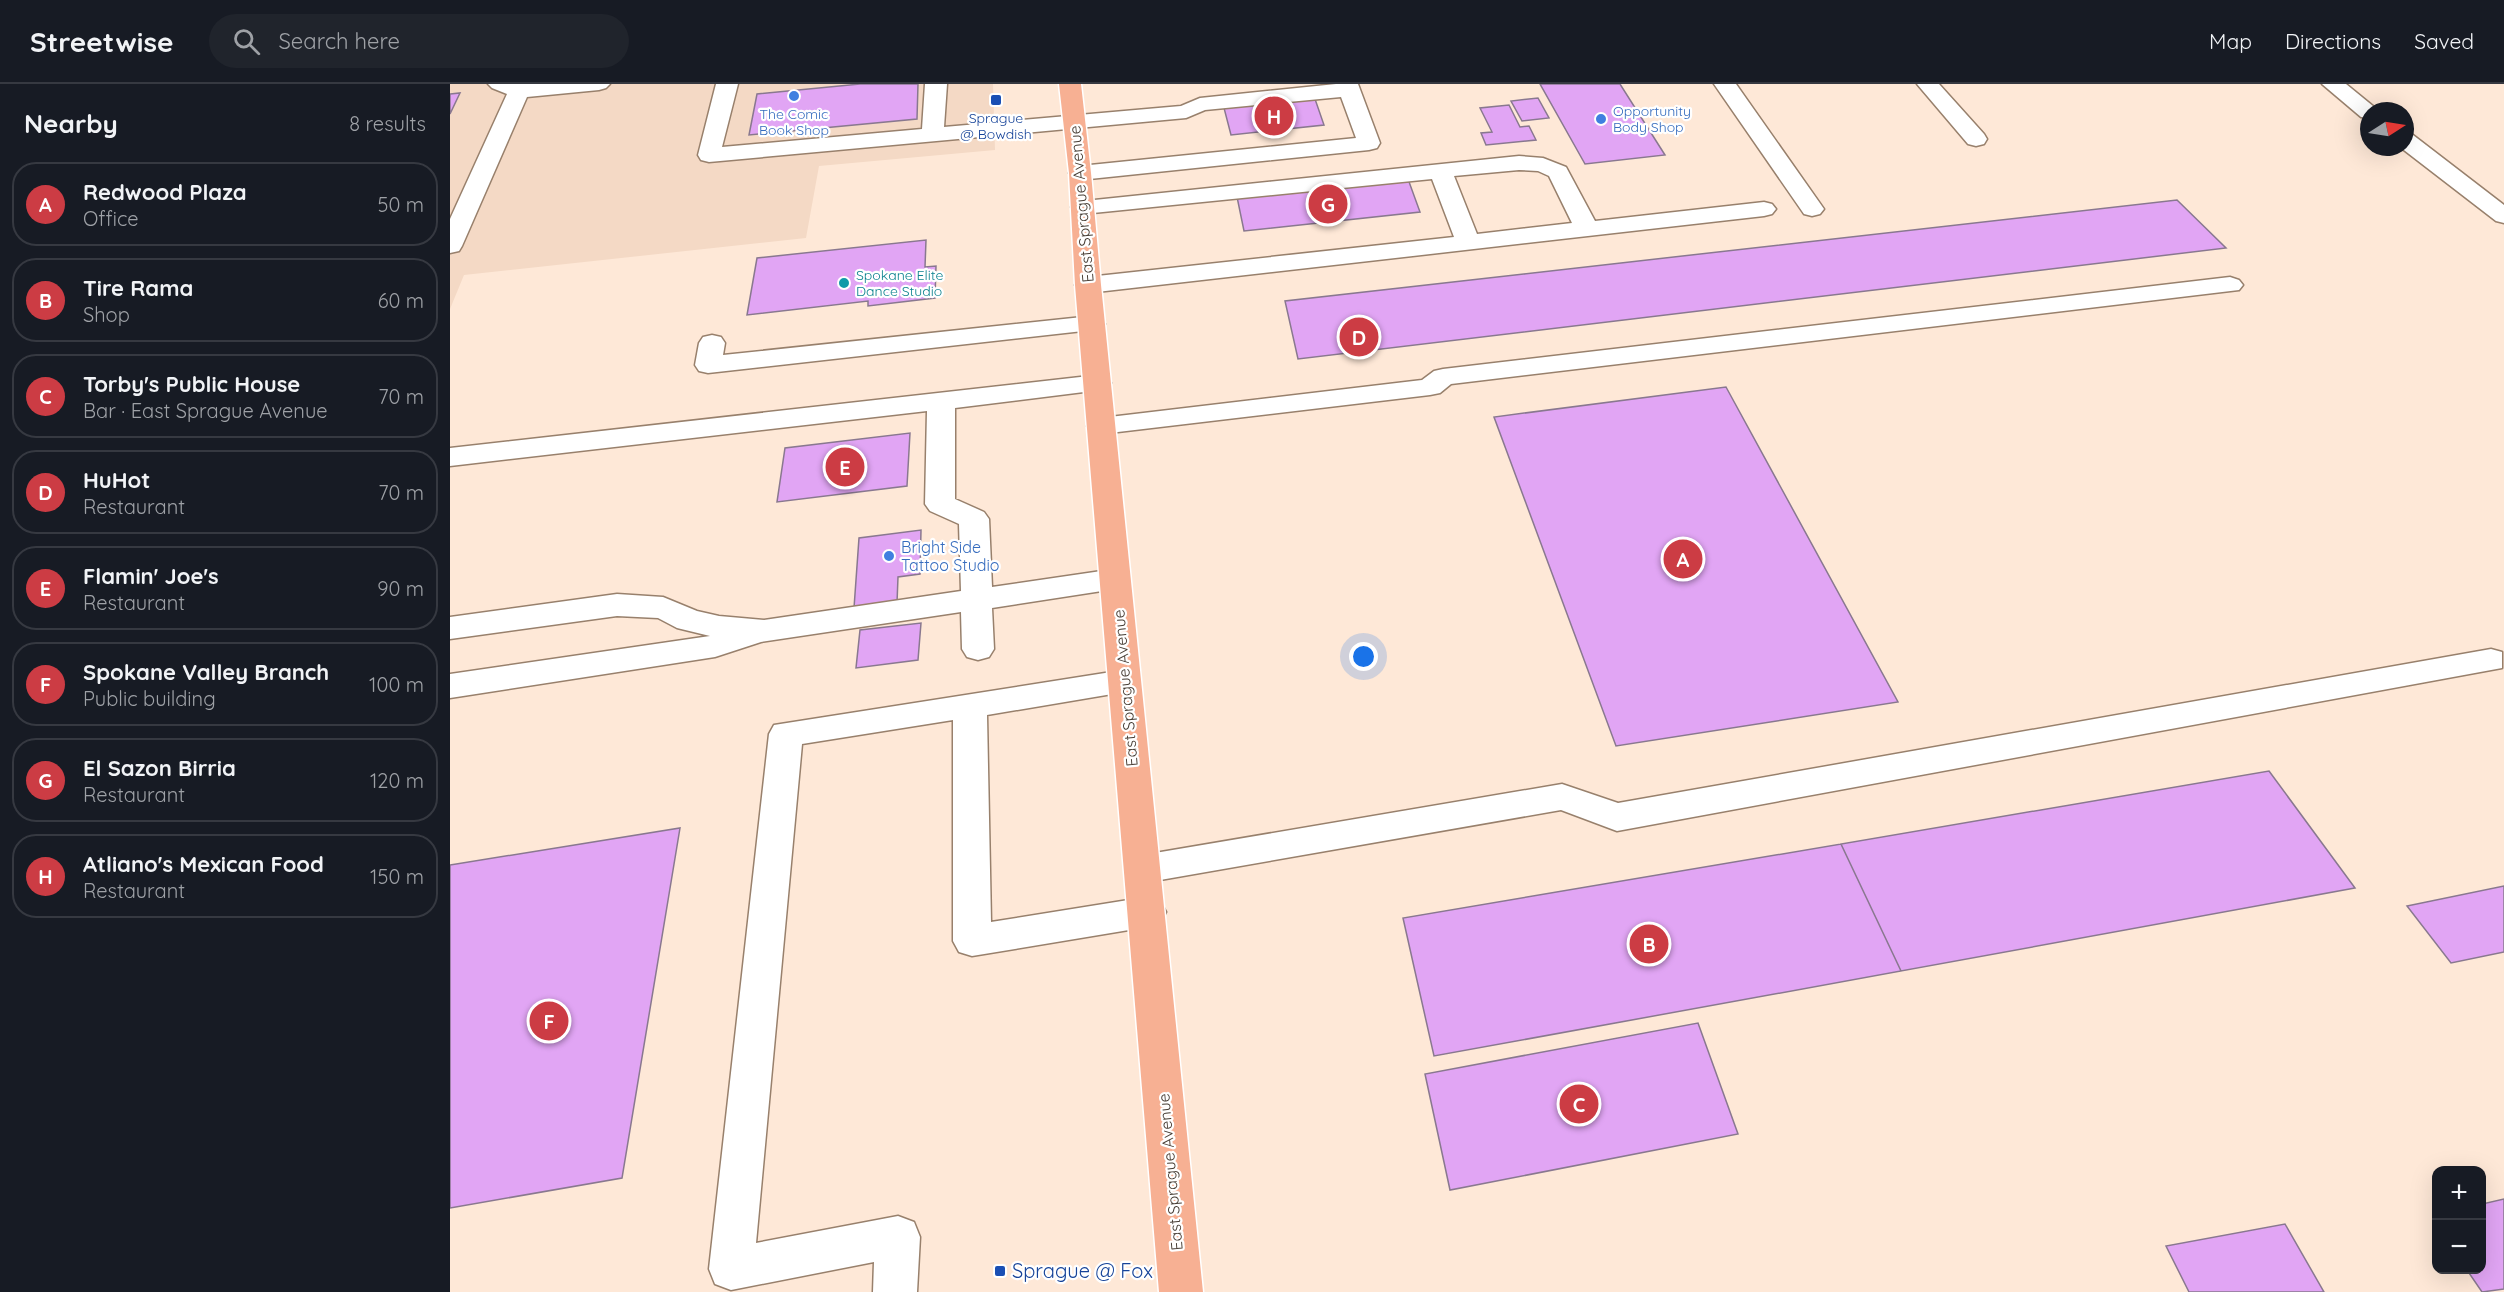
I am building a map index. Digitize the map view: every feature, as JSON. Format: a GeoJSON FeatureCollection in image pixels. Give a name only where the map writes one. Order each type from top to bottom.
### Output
{"type":"FeatureCollection","features":[{"type":"Feature","properties":{"kind":"main road","name":"East Sprague Avenue"},"geometry":{"type":"LineString","coordinates":[[1070,84],[1080,173],[1088,285],[1181,1292]]}},
{"type":"Feature","properties":{"kind":"street"},"geometry":{"type":"LineString","coordinates":[[450,246],[509,87],[599,84]]}},
{"type":"Feature","properties":{"kind":"street"},"geometry":{"type":"LineString","coordinates":[[727,84],[709,155],[1074,122],[1191,136],[1369,143],[1348,87],[1200,104],[1191,136]]}},
{"type":"Feature","properties":{"kind":"street"},"geometry":{"type":"LineString","coordinates":[[933,135],[936,84]]}},
{"type":"Feature","properties":{"kind":"street"},"geometry":{"type":"LineString","coordinates":[[1725,84],[1812,209]]}},
{"type":"Feature","properties":{"kind":"street"},"geometry":{"type":"LineString","coordinates":[[1928,84],[1976,139]]}},
{"type":"Feature","properties":{"kind":"street"},"geometry":{"type":"LineString","coordinates":[[2333,84],[2360,105]]}},
{"type":"Feature","properties":{"kind":"street"},"geometry":{"type":"LineString","coordinates":[[1080,173],[1191,136]]}},
{"type":"Feature","properties":{"kind":"street"},"geometry":{"type":"LineString","coordinates":[[2414,147],[2504,216]]}},
{"type":"Feature","properties":{"kind":"street"},"geometry":{"type":"LineString","coordinates":[[1083,207],[1441,171],[1519,164],[1543,165],[1558,172],[1587,229]]}},
{"type":"Feature","properties":{"kind":"street"},"geometry":{"type":"LineString","coordinates":[[1441,171],[1468,243]]}},
{"type":"Feature","properties":{"kind":"street"},"geometry":{"type":"LineString","coordinates":[[1088,285],[1764,210]]}},
{"type":"Feature","properties":{"kind":"street"},"geometry":{"type":"LineString","coordinates":[[1101,426],[1430,387],[1443,377],[2230,285]]}},
{"type":"Feature","properties":{"kind":"street"},"geometry":{"type":"LineString","coordinates":[[712,344],[708,365],[1092,324]]}},
{"type":"Feature","properties":{"kind":"street"},"geometry":{"type":"LineString","coordinates":[[450,456],[1098,383]]}},
{"type":"Feature","properties":{"kind":"street"},"geometry":{"type":"LineString","coordinates":[[941,401],[940,504],[974,519],[978,649]]}},
{"type":"Feature","properties":{"kind":"street"},"geometry":{"type":"LineString","coordinates":[[450,686],[715,646],[764,631],[1115,579]]}},
{"type":"Feature","properties":{"kind":"street"},"geometry":{"type":"LineString","coordinates":[[450,628],[617,605],[663,608],[688,620],[719,627],[764,631]]}},
{"type":"Feature","properties":{"kind":"street"},"geometry":{"type":"LineString","coordinates":[[1143,869],[1562,797],[1617,817],[2491,660]]}},
{"type":"Feature","properties":{"kind":"street"},"geometry":{"type":"LineString","coordinates":[[895,1292],[898,1237],[731,1269],[786,734],[1124,682]]}},
{"type":"Feature","properties":{"kind":"street"},"geometry":{"type":"LineString","coordinates":[[970,707],[972,941],[1147,912]]}},
{"type":"Feature","properties":{"kind":"shaded area"},"geometry":{"type":"Polygon","coordinates":[[[450,84],[993,84],[995,150],[819,166],[806,238],[464,275],[450,309],[450,84]]]}},
{"type":"Feature","properties":{"kind":"building"},"geometry":{"type":"Polygon","coordinates":[[[860,84],[918,84],[917,119],[749,135],[757,94],[860,84]]]}},
{"type":"Feature","properties":{"kind":"building","name":"Opportunity Body Shop"},"geometry":{"type":"Polygon","coordinates":[[[1540,84],[1620,84],[1665,155],[1585,164],[1540,84]]]}},
{"type":"Feature","properties":{"kind":"building"},"geometry":{"type":"Polygon","coordinates":[[[460,93],[450,114],[450,94],[460,93]]]}},
{"type":"Feature","properties":{"kind":"building"},"geometry":{"type":"Polygon","coordinates":[[[1538,98],[1549,118],[1522,121],[1511,101],[1538,98]]]}},
{"type":"Feature","properties":{"kind":"building"},"geometry":{"type":"Polygon","coordinates":[[[1315,99],[1324,125],[1231,135],[1224,108],[1315,99]]]}},
{"type":"Feature","properties":{"kind":"building"},"geometry":{"type":"Polygon","coordinates":[[[1509,105],[1520,127],[1529,126],[1536,140],[1486,145],[1481,133],[1492,132],[1480,108],[1509,105]]]}},
{"type":"Feature","properties":{"kind":"building"},"geometry":{"type":"Polygon","coordinates":[[[1408,179],[1420,212],[1244,231],[1237,197],[1408,179]]]}},
{"type":"Feature","properties":{"kind":"building"},"geometry":{"type":"Polygon","coordinates":[[[2177,200],[2226,248],[1298,359],[1285,301],[2177,200]]]}},
{"type":"Feature","properties":{"kind":"building","name":"Spokane Elite Dance Studio"},"geometry":{"type":"Polygon","coordinates":[[[926,240],[925,267],[936,266],[935,298],[868,306],[868,301],[747,315],[757,258],[926,240]]]}},
{"type":"Feature","properties":{"kind":"building"},"geometry":{"type":"Polygon","coordinates":[[[1726,387],[1898,702],[1616,746],[1494,417],[1726,387]]]}},
{"type":"Feature","properties":{"kind":"building"},"geometry":{"type":"Polygon","coordinates":[[[910,433],[907,486],[777,502],[785,448],[910,433]]]}},
{"type":"Feature","properties":{"kind":"building","name":"Bright Side Tattoo Studio"},"geometry":{"type":"Polygon","coordinates":[[[921,530],[920,574],[898,577],[897,603],[854,608],[859,538],[921,530]]]}},
{"type":"Feature","properties":{"kind":"building"},"geometry":{"type":"Polygon","coordinates":[[[921,623],[918,660],[856,668],[860,630],[921,623]]]}},
{"type":"Feature","properties":{"kind":"building"},"geometry":{"type":"Polygon","coordinates":[[[2269,771],[2355,888],[1901,971],[1841,844],[2269,771]]]}},
{"type":"Feature","properties":{"kind":"building"},"geometry":{"type":"Polygon","coordinates":[[[680,828],[622,1178],[450,1208],[450,865],[680,828]]]}},
{"type":"Feature","properties":{"kind":"building"},"geometry":{"type":"Polygon","coordinates":[[[1841,844],[1901,971],[1434,1056],[1403,918],[1841,844]]]}},
{"type":"Feature","properties":{"kind":"building"},"geometry":{"type":"Polygon","coordinates":[[[2504,886],[2504,952],[2451,963],[2407,906],[2504,886]]]}},
{"type":"Feature","properties":{"kind":"building"},"geometry":{"type":"Polygon","coordinates":[[[1698,1023],[1738,1134],[1450,1190],[1425,1074],[1698,1023]]]}},
{"type":"Feature","properties":{"kind":"building"},"geometry":{"type":"Polygon","coordinates":[[[2504,1199],[2504,1289],[2482,1292],[2470,1274],[2486,1274],[2486,1203],[2504,1199]]]}},
{"type":"Feature","properties":{"kind":"building"},"geometry":{"type":"Polygon","coordinates":[[[2285,1224],[2324,1292],[2189,1292],[2166,1246],[2285,1224]]]}},
{"type":"Feature","properties":{"kind":"place","name":"The Comic Book Shop"},"geometry":{"type":"Point","coordinates":[794,96]}},
{"type":"Feature","properties":{"kind":"place","name":"Sprague @ Bowdish"},"geometry":{"type":"Point","coordinates":[996,100]}},
{"type":"Feature","properties":{"kind":"place","name":"Atliano's Mexican Food"},"geometry":{"type":"Point","coordinates":[1274,116]}},
{"type":"Feature","properties":{"kind":"place","name":"Opportunity Body Shop"},"geometry":{"type":"Point","coordinates":[1601,119]}},
{"type":"Feature","properties":{"kind":"place","name":"El Sazon Birria"},"geometry":{"type":"Point","coordinates":[1328,204]}},
{"type":"Feature","properties":{"kind":"place","name":"Spokane Elite Dance Studio"},"geometry":{"type":"Point","coordinates":[844,283]}},
{"type":"Feature","properties":{"kind":"place","name":"HuHot"},"geometry":{"type":"Point","coordinates":[1359,337]}},
{"type":"Feature","properties":{"kind":"place","name":"Flamin' Joe's"},"geometry":{"type":"Point","coordinates":[845,467]}},
{"type":"Feature","properties":{"kind":"place","name":"Bright Side Tattoo Studio"},"geometry":{"type":"Point","coordinates":[889,556]}},
{"type":"Feature","properties":{"kind":"place","name":"Redwood Plaza"},"geometry":{"type":"Point","coordinates":[1683,559]}},
{"type":"Feature","properties":{"kind":"place","name":"Tire Rama"},"geometry":{"type":"Point","coordinates":[1649,944]}},
{"type":"Feature","properties":{"kind":"place","name":"Spokane Valley Branch"},"geometry":{"type":"Point","coordinates":[549,1021]}},
{"type":"Feature","properties":{"kind":"place","name":"Torby's Public House"},"geometry":{"type":"Point","coordinates":[1579,1104]}},
{"type":"Feature","properties":{"kind":"place","name":"Sprague @ Fox"},"geometry":{"type":"Point","coordinates":[1000,1271]}}]}
